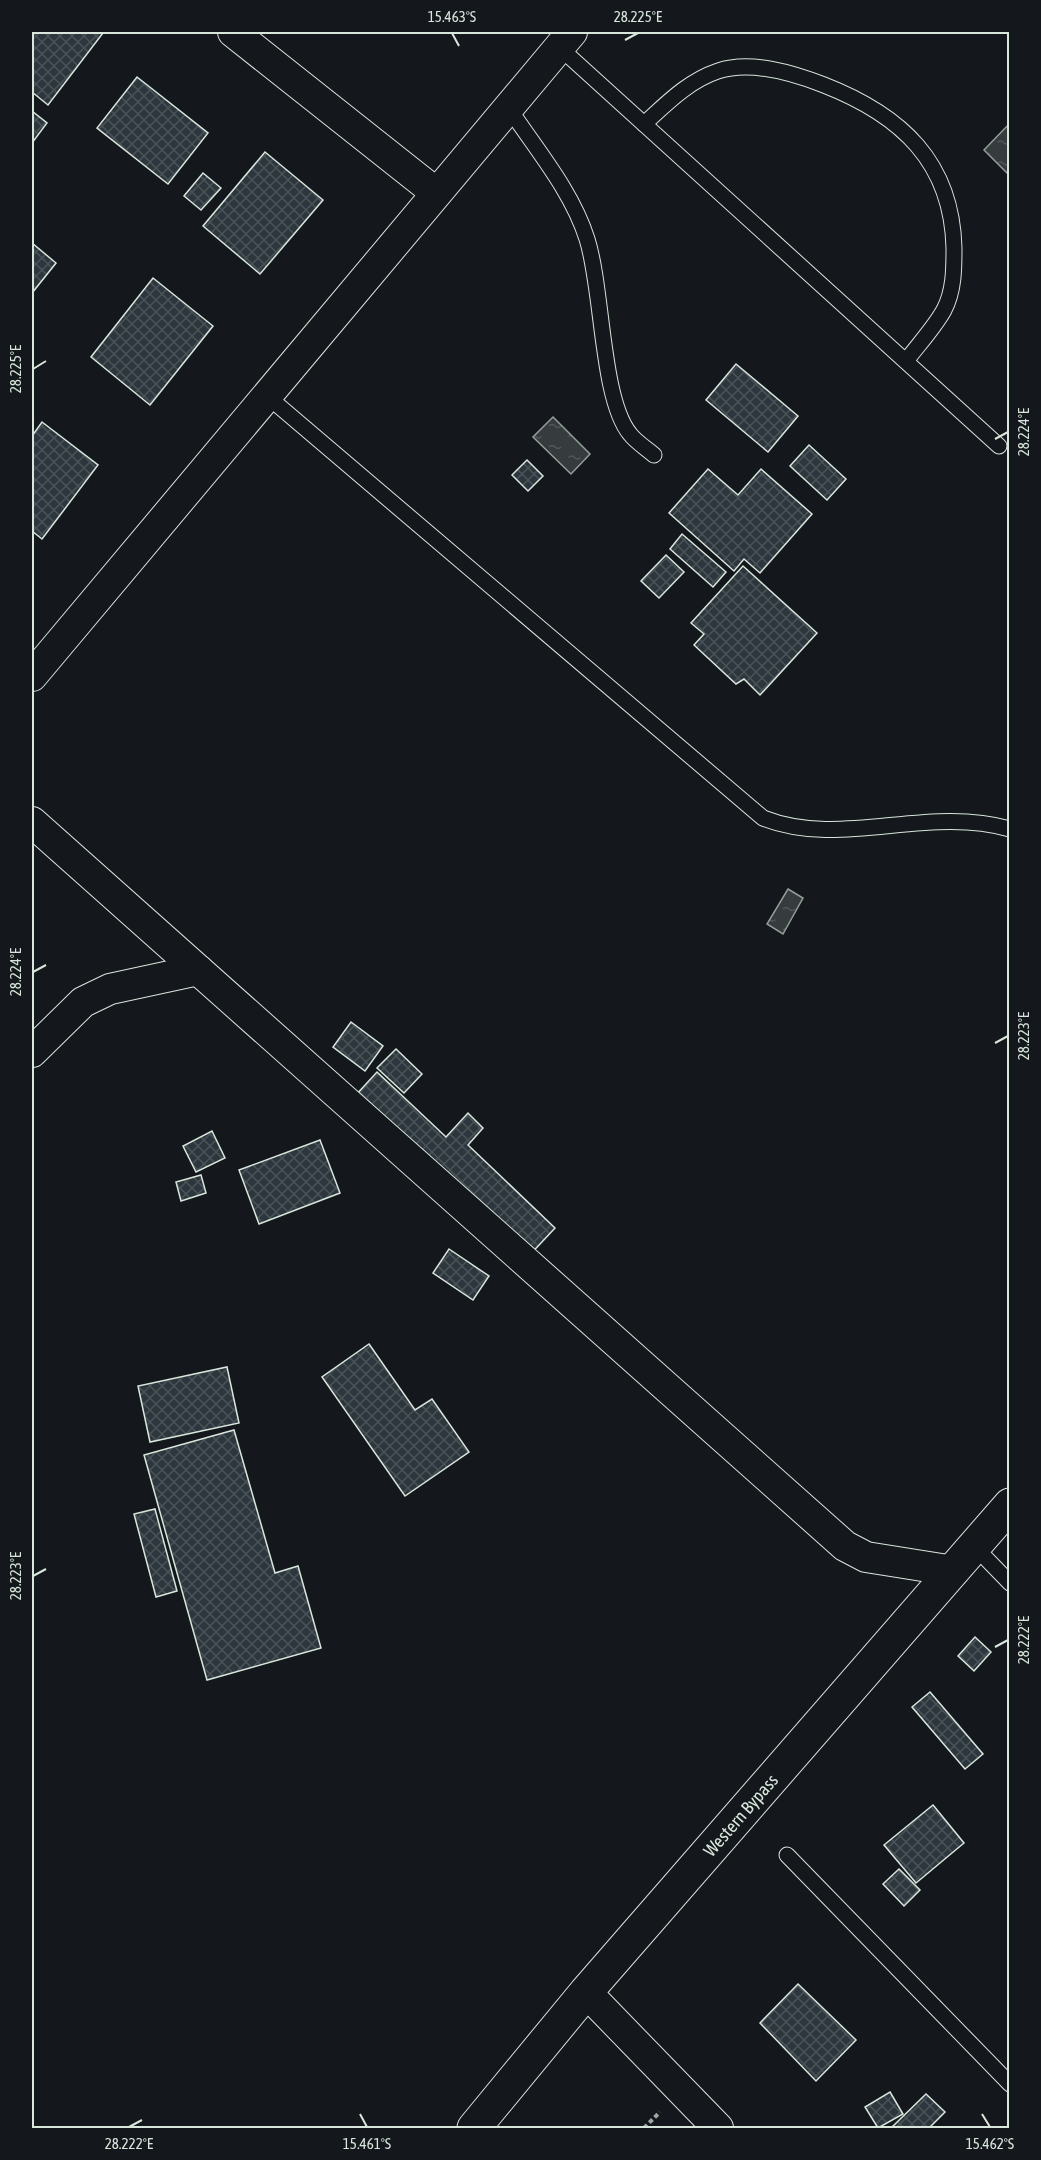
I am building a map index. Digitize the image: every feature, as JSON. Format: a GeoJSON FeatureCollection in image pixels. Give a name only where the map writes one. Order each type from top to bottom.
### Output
{"type":"FeatureCollection","features":[{"type":"Feature","properties":{"kind":"main road","name":"Western Bypass"},"geometry":{"type":"LineString","coordinates":[[474,2128],[586,1992],[1010,1505]]}},
{"type":"Feature","properties":{"kind":"street"},"geometry":{"type":"LineString","coordinates":[[233,32],[435,192]]}},
{"type":"Feature","properties":{"kind":"street"},"geometry":{"type":"LineString","coordinates":[[32,676],[565,39]]}},
{"type":"Feature","properties":{"kind":"street"},"geometry":{"type":"LineString","coordinates":[[32,822],[845,1546],[866,1557],[954,1571]]}},
{"type":"Feature","properties":{"kind":"street"},"geometry":{"type":"LineString","coordinates":[[32,1052],[83,1002],[110,989],[198,970]]}},
{"type":"Feature","properties":{"kind":"street"},"geometry":{"type":"LineString","coordinates":[[586,1992],[718,2128]]}},
{"type":"Feature","properties":{"kind":"lane"},"geometry":{"type":"LineString","coordinates":[[565,39],[644,124],[999,446]]}},
{"type":"Feature","properties":{"kind":"lane"},"geometry":{"type":"LineString","coordinates":[[644,124],[687,86],[718,71],[758,67],[802,76],[850,95],[896,126],[918,146],[941,180],[953,223],[955,277],[944,310],[906,361]]}},
{"type":"Feature","properties":{"kind":"lane"},"geometry":{"type":"LineString","coordinates":[[508,106],[570,199],[586,237],[596,270],[616,410],[630,434],[654,455]]}},
{"type":"Feature","properties":{"kind":"lane"},"geometry":{"type":"LineString","coordinates":[[266,395],[763,818],[785,827],[810,830],[922,820],[964,821],[1010,829]]}},
{"type":"Feature","properties":{"kind":"lane"},"geometry":{"type":"LineString","coordinates":[[975,1547],[1010,1583]]}},
{"type":"Feature","properties":{"kind":"lane"},"geometry":{"type":"LineString","coordinates":[[788,1855],[1010,2084]]}},
{"type":"Feature","properties":{"kind":"path"},"geometry":{"type":"LineString","coordinates":[[644,2128],[661,2112]]}},
{"type":"Feature","properties":{"kind":"water"},"geometry":{"type":"Polygon","coordinates":[[[1009,124],[1009,175],[984,150],[1009,124]]]}},
{"type":"Feature","properties":{"kind":"water"},"geometry":{"type":"Polygon","coordinates":[[[553,417],[590,454],[571,474],[533,437],[553,417]]]}},
{"type":"Feature","properties":{"kind":"water"},"geometry":{"type":"Polygon","coordinates":[[[788,889],[803,898],[783,934],[767,924],[788,889]]]}},
{"type":"Feature","properties":{"kind":"building"},"geometry":{"type":"Polygon","coordinates":[[[32,32],[103,33],[48,105],[32,92],[32,32]]]}},
{"type":"Feature","properties":{"kind":"building"},"geometry":{"type":"Polygon","coordinates":[[[137,77],[208,133],[168,184],[97,128],[137,77]]]}},
{"type":"Feature","properties":{"kind":"building"},"geometry":{"type":"Polygon","coordinates":[[[32,111],[47,123],[32,143],[32,111]]]}},
{"type":"Feature","properties":{"kind":"building"},"geometry":{"type":"Polygon","coordinates":[[[265,152],[323,200],[260,274],[203,226],[265,152]]]}},
{"type":"Feature","properties":{"kind":"building"},"geometry":{"type":"Polygon","coordinates":[[[203,173],[221,188],[201,210],[184,196],[203,173]]]}},
{"type":"Feature","properties":{"kind":"building"},"geometry":{"type":"Polygon","coordinates":[[[32,243],[56,263],[32,293],[32,243]]]}},
{"type":"Feature","properties":{"kind":"building"},"geometry":{"type":"Polygon","coordinates":[[[153,278],[213,326],[150,405],[91,357],[153,278]]]}},
{"type":"Feature","properties":{"kind":"building"},"geometry":{"type":"Polygon","coordinates":[[[736,364],[798,416],[768,452],[706,400],[736,364]]]}},
{"type":"Feature","properties":{"kind":"building"},"geometry":{"type":"Polygon","coordinates":[[[42,422],[98,465],[42,539],[32,531],[32,436],[42,422]]]}},
{"type":"Feature","properties":{"kind":"building"},"geometry":{"type":"Polygon","coordinates":[[[809,445],[846,479],[827,500],[790,466],[809,445]]]}},
{"type":"Feature","properties":{"kind":"building"},"geometry":{"type":"Polygon","coordinates":[[[527,460],[543,476],[528,491],[512,475],[527,460]]]}},
{"type":"Feature","properties":{"kind":"building"},"geometry":{"type":"Polygon","coordinates":[[[708,469],[738,495],[761,469],[812,514],[760,573],[744,559],[734,571],[669,513],[708,469]]]}},
{"type":"Feature","properties":{"kind":"building"},"geometry":{"type":"Polygon","coordinates":[[[682,534],[726,572],[713,587],[670,549],[682,534]]]}},
{"type":"Feature","properties":{"kind":"building"},"geometry":{"type":"Polygon","coordinates":[[[666,555],[684,572],[659,598],[641,581],[666,555]]]}},
{"type":"Feature","properties":{"kind":"building"},"geometry":{"type":"Polygon","coordinates":[[[743,566],[817,633],[760,695],[744,679],[736,684],[694,645],[704,634],[691,623],[743,566]]]}},
{"type":"Feature","properties":{"kind":"building"},"geometry":{"type":"Polygon","coordinates":[[[351,1022],[383,1046],[365,1071],[333,1047],[351,1022]]]}},
{"type":"Feature","properties":{"kind":"building"},"geometry":{"type":"Polygon","coordinates":[[[396,1049],[422,1074],[404,1093],[377,1068],[396,1049]]]}},
{"type":"Feature","properties":{"kind":"building"},"geometry":{"type":"Polygon","coordinates":[[[377,1072],[446,1137],[468,1113],[483,1128],[468,1145],[555,1228],[526,1259],[355,1096],[377,1072]]]}},
{"type":"Feature","properties":{"kind":"building"},"geometry":{"type":"Polygon","coordinates":[[[212,1131],[225,1158],[196,1172],[183,1146],[212,1131]]]}},
{"type":"Feature","properties":{"kind":"building"},"geometry":{"type":"Polygon","coordinates":[[[320,1140],[340,1193],[259,1224],[239,1170],[320,1140]]]}},
{"type":"Feature","properties":{"kind":"building"},"geometry":{"type":"Polygon","coordinates":[[[201,1175],[206,1193],[181,1201],[176,1182],[201,1175]]]}},
{"type":"Feature","properties":{"kind":"building"},"geometry":{"type":"Polygon","coordinates":[[[449,1249],[489,1276],[473,1300],[433,1273],[449,1249]]]}},
{"type":"Feature","properties":{"kind":"building"},"geometry":{"type":"Polygon","coordinates":[[[369,1344],[415,1410],[432,1399],[469,1452],[405,1496],[322,1377],[369,1344]]]}},
{"type":"Feature","properties":{"kind":"building"},"geometry":{"type":"Polygon","coordinates":[[[227,1367],[239,1423],[150,1442],[138,1386],[227,1367]]]}},
{"type":"Feature","properties":{"kind":"building"},"geometry":{"type":"Polygon","coordinates":[[[234,1430],[275,1573],[298,1566],[321,1648],[207,1680],[144,1455],[234,1430]]]}},
{"type":"Feature","properties":{"kind":"building"},"geometry":{"type":"Polygon","coordinates":[[[155,1509],[177,1591],[156,1597],[134,1514],[155,1509]]]}},
{"type":"Feature","properties":{"kind":"building"},"geometry":{"type":"Polygon","coordinates":[[[975,1637],[991,1652],[974,1671],[958,1656],[975,1637]]]}},
{"type":"Feature","properties":{"kind":"building"},"geometry":{"type":"Polygon","coordinates":[[[930,1692],[983,1754],[965,1769],[912,1707],[930,1692]]]}},
{"type":"Feature","properties":{"kind":"building"},"geometry":{"type":"Polygon","coordinates":[[[933,1805],[964,1843],[916,1883],[884,1845],[933,1805]]]}},
{"type":"Feature","properties":{"kind":"building"},"geometry":{"type":"Polygon","coordinates":[[[899,1869],[920,1890],[904,1906],[883,1884],[899,1869]]]}},
{"type":"Feature","properties":{"kind":"building"},"geometry":{"type":"Polygon","coordinates":[[[798,1984],[856,2040],[816,2081],[760,2023],[798,1984]]]}},
{"type":"Feature","properties":{"kind":"building"},"geometry":{"type":"Polygon","coordinates":[[[890,2092],[903,2114],[878,2128],[865,2107],[890,2092]]]}},
{"type":"Feature","properties":{"kind":"building"},"geometry":{"type":"Polygon","coordinates":[[[926,2094],[945,2112],[929,2128],[891,2128],[926,2094]]]}}]}
